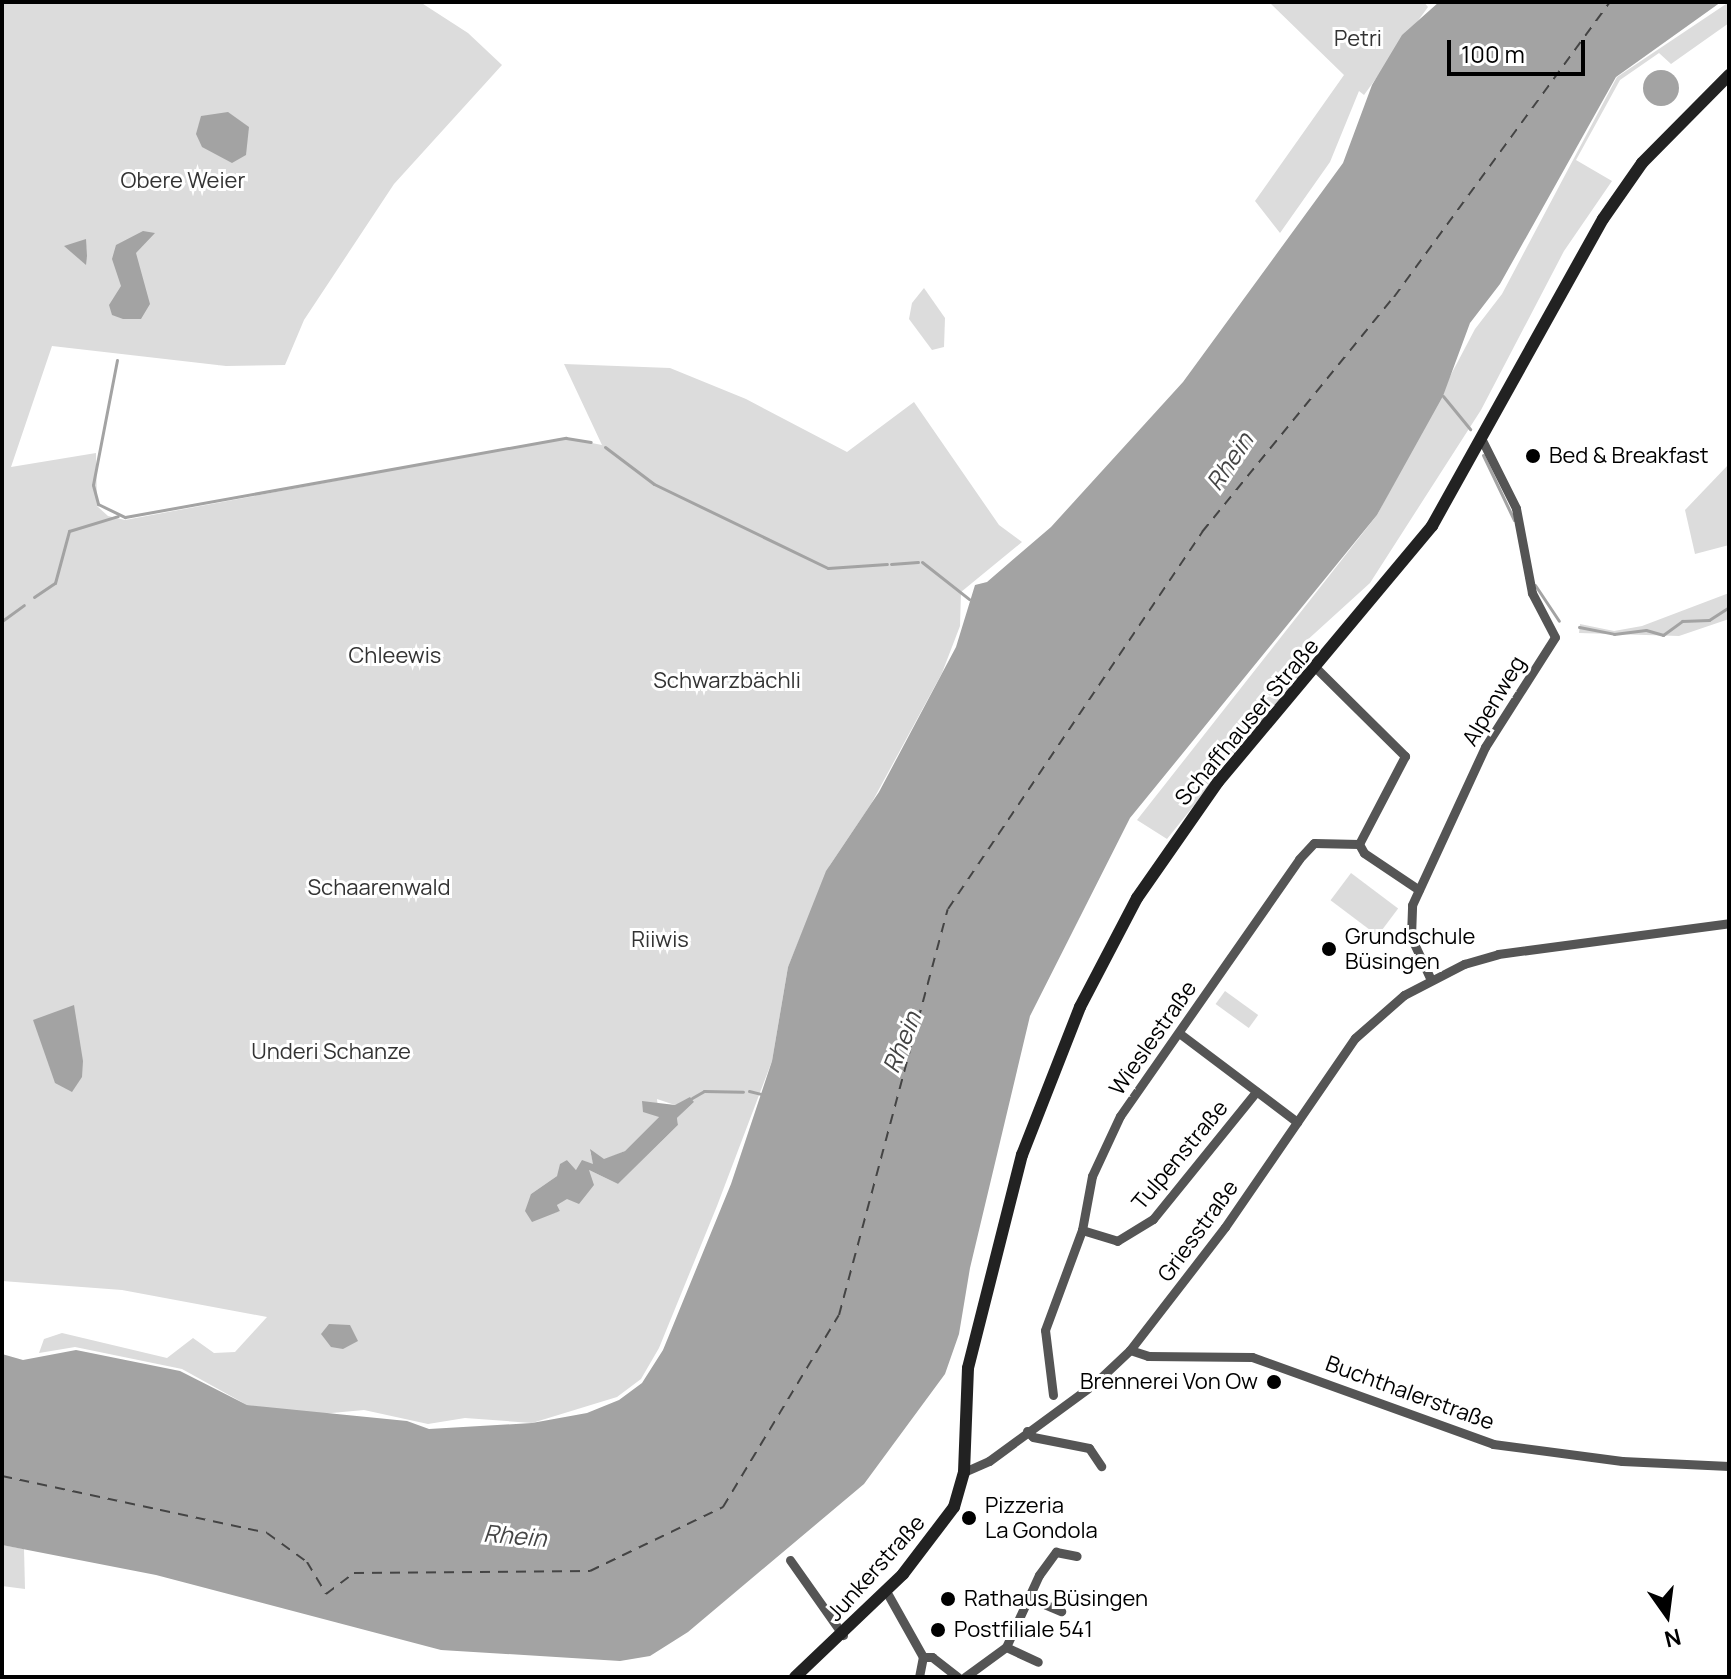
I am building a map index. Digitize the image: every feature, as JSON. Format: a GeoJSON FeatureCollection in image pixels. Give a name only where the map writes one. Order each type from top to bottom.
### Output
{"type":"FeatureCollection","features":[{"type":"Feature","properties":{"kind":"main road","name":"Schaffhauser Straße"},"geometry":{"type":"LineString","coordinates":[[964,1472],[964,1396],[979,1314],[1022,1155],[1064,1043],[1109,948],[1170,847],[1218,782],[1317,669],[1432,526],[1603,219],[1642,163],[1729,75]]}},
{"type":"Feature","properties":{"kind":"main road","name":"Junkerstraße"},"geometry":{"type":"LineString","coordinates":[[795,1677],[843,1635],[886,1591],[944,1522],[964,1472]]}},
{"type":"Feature","properties":{"kind":"street","name":"Alpenweg"},"geometry":{"type":"LineString","coordinates":[[1431,980],[1409,921],[1419,890],[1489,740],[1555,637],[1532,593],[1516,508],[1482,440]]}},
{"type":"Feature","properties":{"kind":"street"},"geometry":{"type":"LineString","coordinates":[[1317,669],[1405,756],[1359,844],[1364,853],[1419,890]]}},
{"type":"Feature","properties":{"kind":"street","name":"Wieslestraße"},"geometry":{"type":"LineString","coordinates":[[1053,1395],[1045,1330],[1082,1230],[1092,1176],[1120,1116],[1314,843],[1359,844]]}},
{"type":"Feature","properties":{"kind":"street","name":"Griesstraße"},"geometry":{"type":"LineString","coordinates":[[964,1472],[983,1466],[1094,1384],[1130,1350],[1217,1238],[1355,1038],[1404,995],[1464,964],[1510,952],[1729,923]]}},
{"type":"Feature","properties":{"kind":"street"},"geometry":{"type":"LineString","coordinates":[[1179,1033],[1297,1122]]}},
{"type":"Feature","properties":{"kind":"street","name":"Tulpenstraße"},"geometry":{"type":"LineString","coordinates":[[1082,1230],[1117,1241],[1153,1219],[1256,1092]]}},
{"type":"Feature","properties":{"kind":"street","name":"Buchthalerstraße"},"geometry":{"type":"LineString","coordinates":[[1130,1350],[1148,1356],[1252,1357],[1493,1444],[1653,1464],[1729,1466]]}},
{"type":"Feature","properties":{"kind":"street"},"geometry":{"type":"LineString","coordinates":[[1027,1431],[1033,1437],[1089,1448],[1101,1466]]}},
{"type":"Feature","properties":{"kind":"street"},"geometry":{"type":"LineString","coordinates":[[965,1677],[1006,1647],[1056,1552],[1077,1556]]}},
{"type":"Feature","properties":{"kind":"street"},"geometry":{"type":"LineString","coordinates":[[790,1560],[843,1635]]}},
{"type":"Feature","properties":{"kind":"street"},"geometry":{"type":"LineString","coordinates":[[886,1591],[923,1657],[919,1677]]}},
{"type":"Feature","properties":{"kind":"street"},"geometry":{"type":"LineString","coordinates":[[1030,1598],[1061,1611]]}},
{"type":"Feature","properties":{"kind":"street"},"geometry":{"type":"LineString","coordinates":[[1006,1647],[1038,1662]]}},
{"type":"Feature","properties":{"kind":"street"},"geometry":{"type":"LineString","coordinates":[[923,1657],[940,1661],[958,1677]]}},
{"type":"Feature","properties":{"kind":"green space","name":"Schaarenwald"},"geometry":{"type":"Polygon","coordinates":[[[2,2],[420,2],[468,33],[502,65],[394,184],[304,320],[285,365],[226,366],[52,346],[11,467],[96,453],[97,506],[108,516],[125,520],[566,438],[602,445],[564,364],[670,368],[746,399],[847,452],[914,402],[999,525],[1022,542],[961,592],[960,626],[942,673],[871,804],[830,865],[788,967],[772,1061],[717,1206],[659,1348],[641,1379],[617,1397],[532,1423],[465,1418],[428,1424],[364,1410],[310,1415],[247,1405],[182,1369],[75,1347],[39,1353],[44,1339],[62,1333],[167,1358],[193,1338],[214,1353],[235,1352],[267,1317],[122,1290],[2,1281],[2,2]],[[657,1099],[659,1117],[625,1151],[604,1160],[590,1151],[594,1165],[576,1170],[567,1160],[557,1176],[531,1194],[543,1216],[560,1211],[557,1205],[589,1170],[618,1184],[678,1125],[677,1118],[694,1102],[675,1105],[657,1099]]]}},
{"type":"Feature","properties":{"kind":"green space","name":"Petri"},"geometry":{"type":"Polygon","coordinates":[[[1269,2],[1424,2],[1428,7],[1364,95],[1359,91],[1330,162],[1280,233],[1255,201],[1344,75],[1269,2]]]}},
{"type":"Feature","properties":{"kind":"green space"},"geometry":{"type":"Polygon","coordinates":[[[1729,2],[1729,23],[1671,64],[1659,53],[1620,80],[1576,160],[1612,181],[1564,251],[1481,410],[1370,583],[1304,643],[1303,670],[1167,839],[1137,820],[1377,515],[1475,329],[1502,294],[1617,77],[1729,2]]]}},
{"type":"Feature","properties":{"kind":"green space"},"geometry":{"type":"Polygon","coordinates":[[[924,288],[945,318],[944,347],[932,350],[909,319],[912,303],[924,288]]]}},
{"type":"Feature","properties":{"kind":"green space"},"geometry":{"type":"Polygon","coordinates":[[[1729,464],[1729,545],[1695,554],[1685,510],[1729,464]]]}},
{"type":"Feature","properties":{"kind":"green space"},"geometry":{"type":"Polygon","coordinates":[[[1729,593],[1729,619],[1679,636],[1579,633],[1580,624],[1614,631],[1642,626],[1729,593]]]}},
{"type":"Feature","properties":{"kind":"green space"},"geometry":{"type":"Polygon","coordinates":[[[1351,873],[1398,909],[1378,936],[1331,900],[1351,873]]]}},
{"type":"Feature","properties":{"kind":"green space"},"geometry":{"type":"Polygon","coordinates":[[[1225,991],[1258,1015],[1249,1028],[1216,1004],[1225,991]]]}},
{"type":"Feature","properties":{"kind":"green space"},"geometry":{"type":"Polygon","coordinates":[[[2,1545],[24,1549],[25,1589],[2,1586],[2,1545]]]}},
{"type":"Feature","properties":{"kind":"water","name":"Rhein"},"geometry":{"type":"Polygon","coordinates":[[[1439,2],[1721,2],[1616,77],[1500,284],[1470,323],[1443,396],[1377,515],[1130,818],[1030,1016],[970,1268],[959,1334],[945,1374],[864,1484],[688,1632],[650,1656],[620,1661],[441,1650],[156,1575],[2,1545],[2,1354],[23,1360],[76,1350],[180,1371],[247,1405],[407,1421],[429,1429],[532,1423],[587,1413],[619,1400],[642,1383],[663,1350],[731,1184],[772,1061],[788,967],[826,871],[879,792],[956,647],[975,585],[987,582],[1051,527],[1183,382],[1343,163],[1372,85],[1402,35],[1439,2]]]}},
{"type":"Feature","properties":{"kind":"water"},"geometry":{"type":"Polygon","coordinates":[[[1661,70],[1674,75],[1679,88],[1674,101],[1661,106],[1648,101],[1643,88],[1648,75],[1661,70]]]}},
{"type":"Feature","properties":{"kind":"water"},"geometry":{"type":"Polygon","coordinates":[[[228,112],[249,127],[246,155],[232,163],[202,147],[196,134],[201,116],[228,112]]]}},
{"type":"Feature","properties":{"kind":"water"},"geometry":{"type":"Polygon","coordinates":[[[143,231],[155,233],[136,253],[150,304],[141,319],[123,319],[112,315],[109,305],[121,286],[112,259],[116,245],[143,231]]]}},
{"type":"Feature","properties":{"kind":"water"},"geometry":{"type":"Polygon","coordinates":[[[86,239],[87,256],[86,265],[64,246],[86,239]]]}},
{"type":"Feature","properties":{"kind":"water"},"geometry":{"type":"Polygon","coordinates":[[[74,1005],[83,1061],[82,1077],[72,1092],[55,1083],[33,1020],[74,1005]]]}},
{"type":"Feature","properties":{"kind":"water"},"geometry":{"type":"Polygon","coordinates":[[[690,1097],[694,1102],[677,1118],[678,1125],[618,1184],[589,1170],[594,1185],[579,1204],[567,1199],[557,1205],[560,1211],[532,1222],[525,1211],[531,1194],[557,1176],[560,1164],[567,1160],[576,1170],[582,1160],[593,1164],[590,1149],[604,1159],[625,1151],[659,1117],[643,1112],[642,1101],[675,1105],[690,1097]]]}},
{"type":"Feature","properties":{"kind":"water"},"geometry":{"type":"Polygon","coordinates":[[[329,1324],[350,1325],[358,1341],[343,1349],[331,1347],[321,1334],[329,1324]]]}},
{"type":"Feature","properties":{"kind":"waterway"},"geometry":{"type":"LineString","coordinates":[[117,360],[93,485],[98,504],[125,517],[566,438],[591,442]]}},
{"type":"Feature","properties":{"kind":"waterway"},"geometry":{"type":"LineString","coordinates":[[1443,396],[1470,429]]}},
{"type":"Feature","properties":{"kind":"waterway"},"geometry":{"type":"LineString","coordinates":[[605,447],[654,484],[828,568],[887,564]]}},
{"type":"Feature","properties":{"kind":"waterway"},"geometry":{"type":"LineString","coordinates":[[1483,455],[1514,520]]}},
{"type":"Feature","properties":{"kind":"waterway"},"geometry":{"type":"LineString","coordinates":[[34,597],[55,583],[69,531],[118,516]]}},
{"type":"Feature","properties":{"kind":"waterway"},"geometry":{"type":"LineString","coordinates":[[891,564],[918,562]]}},
{"type":"Feature","properties":{"kind":"waterway"},"geometry":{"type":"LineString","coordinates":[[922,562],[969,599]]}},
{"type":"Feature","properties":{"kind":"waterway"},"geometry":{"type":"LineString","coordinates":[[1535,585],[1559,621]]}},
{"type":"Feature","properties":{"kind":"waterway","name":"Schwarzbächli"},"geometry":{"type":"LineString","coordinates":[[2,621],[24,605]]}},
{"type":"Feature","properties":{"kind":"waterway"},"geometry":{"type":"LineString","coordinates":[[1579,627],[1614,634],[1646,630],[1663,635],[1682,621],[1709,620],[1729,607]]}},
{"type":"Feature","properties":{"kind":"waterway"},"geometry":{"type":"LineString","coordinates":[[692,1098],[704,1091],[743,1092]]}},
{"type":"Feature","properties":{"kind":"waterway"},"geometry":{"type":"LineString","coordinates":[[749,1091],[761,1094]]}},
{"type":"Feature","properties":{"kind":"ferry route"},"geometry":{"type":"LineString","coordinates":[[2,1476],[267,1533],[307,1562],[326,1594],[354,1573],[590,1571],[723,1507],[839,1315],[948,909],[1202,532],[1394,297],[1610,2]]}},
{"type":"Feature","properties":{"kind":"place","name":"Bed & Breakfast"},"geometry":{"type":"Point","coordinates":[1533,456]}},
{"type":"Feature","properties":{"kind":"place","name":"Grundschule Büsingen"},"geometry":{"type":"Point","coordinates":[1329,949]}},
{"type":"Feature","properties":{"kind":"place","name":"Brennerei Von Ow"},"geometry":{"type":"Point","coordinates":[1274,1382]}},
{"type":"Feature","properties":{"kind":"place","name":"Pizzeria La Gondola"},"geometry":{"type":"Point","coordinates":[969,1518]}},
{"type":"Feature","properties":{"kind":"place","name":"Rathaus Büsingen"},"geometry":{"type":"Point","coordinates":[948,1599]}},
{"type":"Feature","properties":{"kind":"place","name":"Postfiliale 541"},"geometry":{"type":"Point","coordinates":[938,1630]}},
{"type":"Feature","properties":{"kind":"park label","name":"Obere Weier"},"geometry":{"type":"Point","coordinates":[183,181]}},
{"type":"Feature","properties":{"kind":"park label","name":"Chleewis"},"geometry":{"type":"Point","coordinates":[395,656]}},
{"type":"Feature","properties":{"kind":"park label","name":"Riiwis"},"geometry":{"type":"Point","coordinates":[660,940]}},
{"type":"Feature","properties":{"kind":"park label","name":"Underi Schanze"},"geometry":{"type":"Point","coordinates":[331,1052]}}]}
